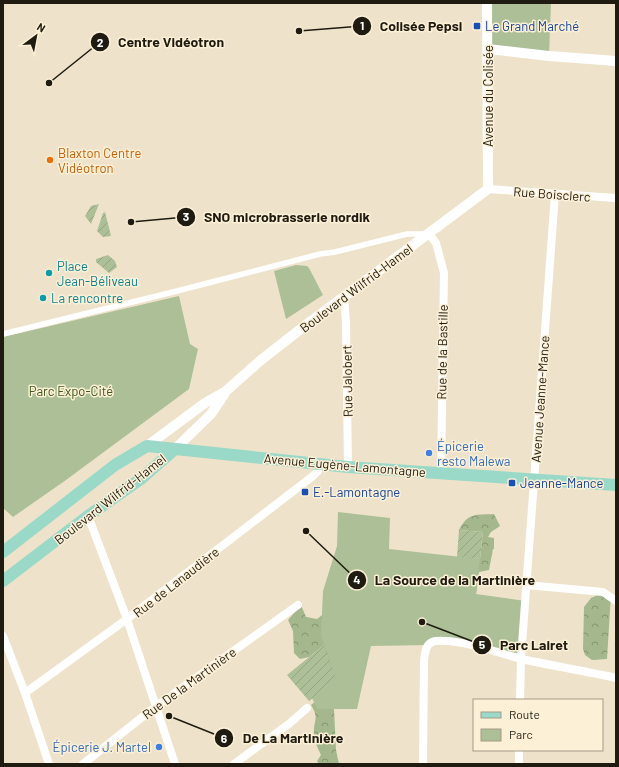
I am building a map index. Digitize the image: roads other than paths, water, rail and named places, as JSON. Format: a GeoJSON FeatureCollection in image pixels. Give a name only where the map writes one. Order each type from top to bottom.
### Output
{"type":"FeatureCollection","features":[{"type":"Feature","properties":{"kind":"main road","name":"Avenue Eugène-Lamontagne"},"geometry":{"type":"LineString","coordinates":[[147,446],[348,467],[616,485]]}},
{"type":"Feature","properties":{"kind":"main road","name":"Boulevard Wilfrid-Hamel"},"geometry":{"type":"LineString","coordinates":[[3,552],[115,465],[147,446]]}},
{"type":"Feature","properties":{"kind":"main road","name":"Boulevard Wilfrid-Hamel"},"geometry":{"type":"LineString","coordinates":[[3,581],[88,516],[142,478],[175,449]]}},
{"type":"Feature","properties":{"kind":"street","name":"Avenue du Colisée"},"geometry":{"type":"LineString","coordinates":[[487,3],[488,189]]}},
{"type":"Feature","properties":{"kind":"street"},"geometry":{"type":"LineString","coordinates":[[488,49],[548,56],[616,61]]}},
{"type":"Feature","properties":{"kind":"street","name":"Rue Boisclerc"},"geometry":{"type":"LineString","coordinates":[[488,189],[616,198]]}},
{"type":"Feature","properties":{"kind":"street","name":"Boulevard Wilfrid-Hamel"},"geometry":{"type":"LineString","coordinates":[[147,446],[205,403],[226,391],[262,360],[344,296],[488,189]]}},
{"type":"Feature","properties":{"kind":"street","name":"Avenue Jeanne-Mance"},"geometry":{"type":"LineString","coordinates":[[520,699],[521,658],[533,479],[556,194]]}},
{"type":"Feature","properties":{"kind":"street"},"geometry":{"type":"LineString","coordinates":[[3,334],[320,254],[335,252],[408,234],[429,234]]}},
{"type":"Feature","properties":{"kind":"street","name":"Rue de la Bastille"},"geometry":{"type":"LineString","coordinates":[[429,234],[436,243],[444,273],[441,474]]}},
{"type":"Feature","properties":{"kind":"street","name":"Rue Jalobert"},"geometry":{"type":"LineString","coordinates":[[344,296],[346,323],[348,467]]}},
{"type":"Feature","properties":{"kind":"street","name":"Boulevard Wilfrid-Hamel"},"geometry":{"type":"LineString","coordinates":[[175,449],[211,414],[226,391]]}},
{"type":"Feature","properties":{"kind":"street","name":"Rue de Lanaudière"},"geometry":{"type":"LineString","coordinates":[[25,693],[127,619],[313,476],[318,471],[320,464]]}},
{"type":"Feature","properties":{"kind":"street"},"geometry":{"type":"LineString","coordinates":[[88,516],[127,619],[175,764]]}},
{"type":"Feature","properties":{"kind":"street"},"geometry":{"type":"LineString","coordinates":[[526,585],[603,592],[616,601]]}},
{"type":"Feature","properties":{"kind":"street","name":"Rue De la Martinière"},"geometry":{"type":"LineString","coordinates":[[83,764],[155,706],[298,605]]}},
{"type":"Feature","properties":{"kind":"street"},"geometry":{"type":"LineString","coordinates":[[3,636],[25,693],[49,764]]}},
{"type":"Feature","properties":{"kind":"street"},"geometry":{"type":"LineString","coordinates":[[423,764],[424,661],[425,652],[428,645],[432,642],[460,642],[488,648],[521,658],[616,678]]}},
{"type":"Feature","properties":{"kind":"street"},"geometry":{"type":"LineString","coordinates":[[234,764],[290,723],[307,708]]}},
{"type":"Feature","properties":{"kind":"street"},"geometry":{"type":"LineString","coordinates":[[519,751],[519,764]]}},
{"type":"Feature","properties":{"kind":"place","name":"Le Grand Marché"},"geometry":{"type":"Point","coordinates":[477,26]}},
{"type":"Feature","properties":{"kind":"place","name":"Colisée Pepsi"},"geometry":{"type":"Point","coordinates":[299,31]}},
{"type":"Feature","properties":{"kind":"place","name":"Centre Vidéotron"},"geometry":{"type":"Point","coordinates":[49,83]}},
{"type":"Feature","properties":{"kind":"place","name":"Blaxton Centre Vidéotron"},"geometry":{"type":"Point","coordinates":[50,160]}},
{"type":"Feature","properties":{"kind":"place","name":"SNO microbrasserie nordik"},"geometry":{"type":"Point","coordinates":[131,222]}},
{"type":"Feature","properties":{"kind":"place","name":"Place Jean-Béliveau"},"geometry":{"type":"Point","coordinates":[49,273]}},
{"type":"Feature","properties":{"kind":"place","name":"La rencontre"},"geometry":{"type":"Point","coordinates":[43,298]}},
{"type":"Feature","properties":{"kind":"place","name":"Épicerie resto Malewa"},"geometry":{"type":"Point","coordinates":[429,453]}},
{"type":"Feature","properties":{"kind":"place","name":"Jeanne-Mance"},"geometry":{"type":"Point","coordinates":[512,483]}},
{"type":"Feature","properties":{"kind":"place","name":"E.-Lamontagne"},"geometry":{"type":"Point","coordinates":[305,492]}},
{"type":"Feature","properties":{"kind":"place","name":"La Source de la Martinière"},"geometry":{"type":"Point","coordinates":[306,531]}},
{"type":"Feature","properties":{"kind":"place","name":"Parc Lairet"},"geometry":{"type":"Point","coordinates":[422,622]}},
{"type":"Feature","properties":{"kind":"place","name":"De La Martinière"},"geometry":{"type":"Point","coordinates":[169,716]}},
{"type":"Feature","properties":{"kind":"place","name":"Épicerie J. Martel"},"geometry":{"type":"Point","coordinates":[159,747]}},
{"type":"Feature","properties":{"kind":"park label","name":"Parc Expo-Cité"},"geometry":{"type":"Point","coordinates":[71,391]}}]}
